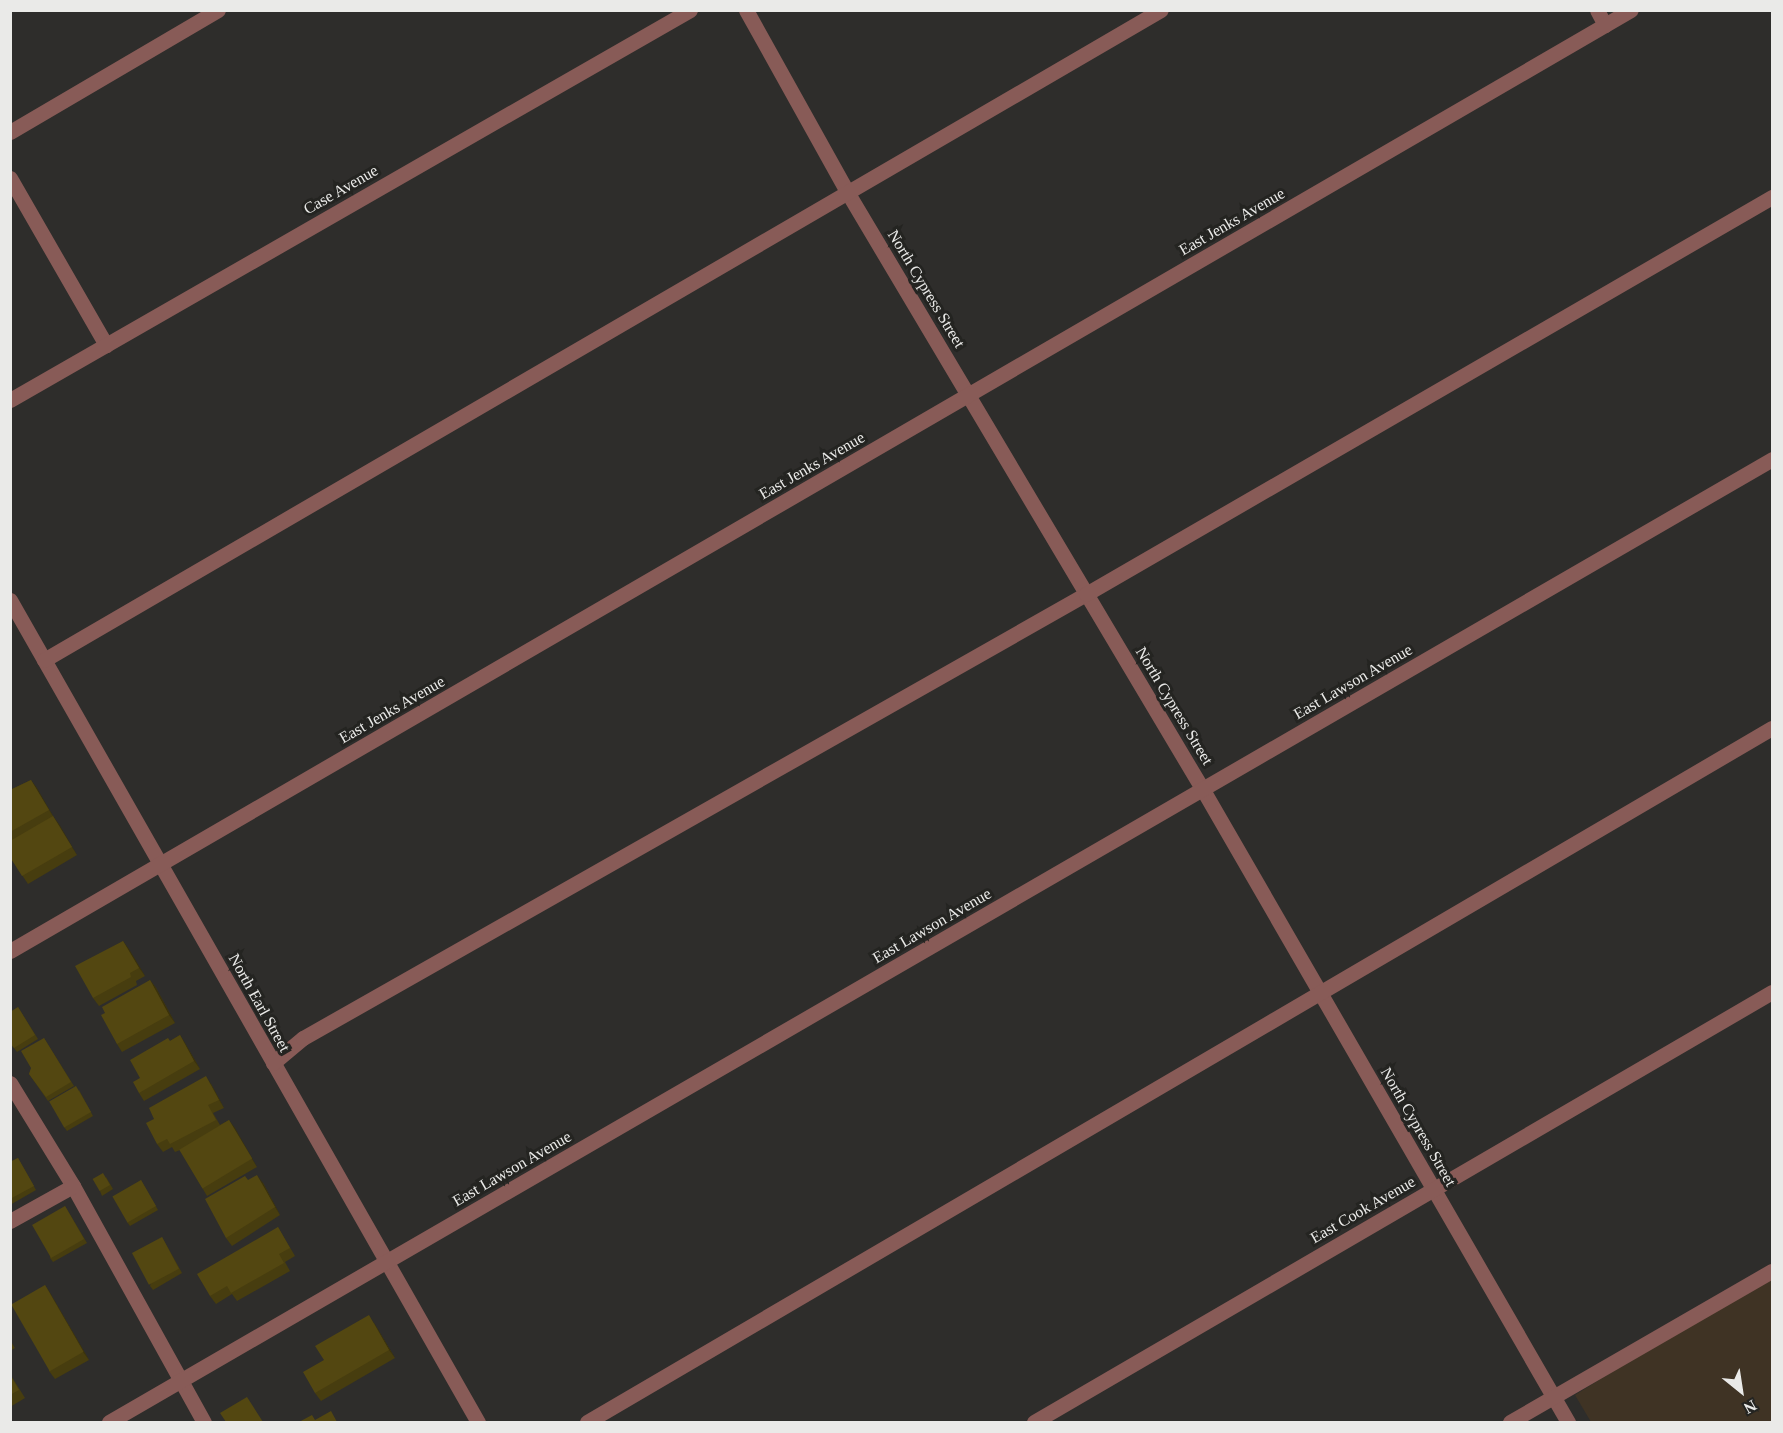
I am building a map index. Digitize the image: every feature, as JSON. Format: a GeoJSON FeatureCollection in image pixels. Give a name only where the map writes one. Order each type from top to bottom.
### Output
{"type":"FeatureCollection","features":[{"type":"Feature","properties":{"kind":"street"},"geometry":{"type":"LineString","coordinates":[[10,132],[218,10]]}},
{"type":"Feature","properties":{"kind":"street","name":"Case Avenue"},"geometry":{"type":"LineString","coordinates":[[10,400],[690,10]]}},
{"type":"Feature","properties":{"kind":"street","name":"North Cypress Street"},"geometry":{"type":"LineString","coordinates":[[746,10],[849,195],[1203,790],[1568,1422]]}},
{"type":"Feature","properties":{"kind":"street"},"geometry":{"type":"LineString","coordinates":[[44,660],[849,195],[1161,10]]}},
{"type":"Feature","properties":{"kind":"street"},"geometry":{"type":"LineString","coordinates":[[1597,10],[1605,26]]}},
{"type":"Feature","properties":{"kind":"street","name":"East Jenks Avenue"},"geometry":{"type":"LineString","coordinates":[[10,951],[968,397],[1631,10]]}},
{"type":"Feature","properties":{"kind":"street"},"geometry":{"type":"LineString","coordinates":[[10,178],[106,345]]}},
{"type":"Feature","properties":{"kind":"street"},"geometry":{"type":"LineString","coordinates":[[273,1063],[303,1038],[1086,594],[1773,197]]}},
{"type":"Feature","properties":{"kind":"street","name":"East Lawson Avenue"},"geometry":{"type":"LineString","coordinates":[[109,1422],[1773,459]]}},
{"type":"Feature","properties":{"kind":"street","name":"North Earl Street"},"geometry":{"type":"LineString","coordinates":[[10,600],[385,1263],[478,1422]]}},
{"type":"Feature","properties":{"kind":"street"},"geometry":{"type":"LineString","coordinates":[[586,1422],[1322,994],[1773,728]]}},
{"type":"Feature","properties":{"kind":"street","name":"East Cook Avenue"},"geometry":{"type":"LineString","coordinates":[[1034,1422],[1773,992]]}},
{"type":"Feature","properties":{"kind":"street"},"geometry":{"type":"LineString","coordinates":[[10,1083],[73,1186],[204,1422]]}},
{"type":"Feature","properties":{"kind":"street"},"geometry":{"type":"LineString","coordinates":[[10,1221],[73,1186]]}},
{"type":"Feature","properties":{"kind":"street"},"geometry":{"type":"LineString","coordinates":[[1510,1422],[1773,1271]]}},
{"type":"Feature","properties":{"kind":"shaded area"},"geometry":{"type":"Polygon","coordinates":[[[1772,1272],[1772,1422],[1591,1422],[1575,1395],[1772,1272]]]}},
{"type":"Feature","properties":{"kind":"building"},"geometry":{"type":"Polygon","coordinates":[[[31,780],[49,810],[10,832],[10,790],[31,780]]]}},
{"type":"Feature","properties":{"kind":"building"},"geometry":{"type":"Polygon","coordinates":[[[53,816],[72,847],[22,876],[10,857],[10,841],[53,816]]]}},
{"type":"Feature","properties":{"kind":"building"},"geometry":{"type":"Polygon","coordinates":[[[123,941],[139,968],[130,973],[131,977],[93,998],[75,966],[123,941]]]}},
{"type":"Feature","properties":{"kind":"building"},"geometry":{"type":"Polygon","coordinates":[[[150,980],[169,1015],[117,1044],[101,1015],[105,1013],[102,1007],[150,980]]]}},
{"type":"Feature","properties":{"kind":"building"},"geometry":{"type":"Polygon","coordinates":[[[18,1007],[35,1035],[14,1048],[10,1043],[10,1012],[18,1007]]]}},
{"type":"Feature","properties":{"kind":"building"},"geometry":{"type":"Polygon","coordinates":[[[180,1035],[194,1061],[139,1093],[133,1082],[140,1078],[130,1060],[168,1038],[170,1041],[180,1035]]]}},
{"type":"Feature","properties":{"kind":"building"},"geometry":{"type":"Polygon","coordinates":[[[44,1038],[71,1082],[46,1097],[29,1074],[31,1068],[21,1051],[44,1038]]]}},
{"type":"Feature","properties":{"kind":"building"},"geometry":{"type":"Polygon","coordinates":[[[206,1076],[219,1100],[208,1105],[216,1120],[170,1144],[167,1139],[157,1144],[146,1123],[154,1119],[149,1108],[206,1076]]]}},
{"type":"Feature","properties":{"kind":"building"},"geometry":{"type":"Polygon","coordinates":[[[76,1086],[91,1112],[64,1127],[49,1102],[76,1086]]]}},
{"type":"Feature","properties":{"kind":"building"},"geometry":{"type":"Polygon","coordinates":[[[229,1120],[252,1159],[202,1188],[179,1150],[229,1120]]]}},
{"type":"Feature","properties":{"kind":"building"},"geometry":{"type":"Polygon","coordinates":[[[18,1158],[34,1186],[10,1199],[10,1162],[18,1158]]]}},
{"type":"Feature","properties":{"kind":"building"},"geometry":{"type":"Polygon","coordinates":[[[103,1173],[110,1185],[100,1191],[93,1179],[103,1173]]]}},
{"type":"Feature","properties":{"kind":"building"},"geometry":{"type":"Polygon","coordinates":[[[257,1175],[275,1207],[226,1238],[205,1199],[245,1176],[248,1180],[257,1175]]]}},
{"type":"Feature","properties":{"kind":"building"},"geometry":{"type":"Polygon","coordinates":[[[141,1180],[156,1206],[127,1222],[112,1196],[141,1180]]]}},
{"type":"Feature","properties":{"kind":"building"},"geometry":{"type":"Polygon","coordinates":[[[65,1206],[84,1239],[51,1258],[32,1225],[65,1206]]]}},
{"type":"Feature","properties":{"kind":"building"},"geometry":{"type":"Polygon","coordinates":[[[278,1227],[290,1248],[279,1254],[284,1263],[231,1293],[227,1286],[210,1296],[197,1274],[278,1227]]]}},
{"type":"Feature","properties":{"kind":"building"},"geometry":{"type":"Polygon","coordinates":[[[162,1237],[179,1269],[149,1285],[132,1253],[162,1237]]]}},
{"type":"Feature","properties":{"kind":"building"},"geometry":{"type":"Polygon","coordinates":[[[45,1285],[84,1352],[50,1371],[11,1304],[45,1285]]]}},
{"type":"Feature","properties":{"kind":"building"},"geometry":{"type":"Polygon","coordinates":[[[369,1315],[389,1350],[315,1393],[303,1372],[324,1360],[315,1346],[369,1315]]]}},
{"type":"Feature","properties":{"kind":"building"},"geometry":{"type":"Polygon","coordinates":[[[10,1375],[19,1390],[10,1395],[10,1375]]]}},
{"type":"Feature","properties":{"kind":"building"},"geometry":{"type":"Polygon","coordinates":[[[247,1397],[263,1422],[226,1422],[220,1413],[247,1397]]]}},
{"type":"Feature","properties":{"kind":"building"},"geometry":{"type":"Polygon","coordinates":[[[331,1411],[337,1422],[299,1422],[312,1415],[315,1420],[331,1411]]]}}]}
